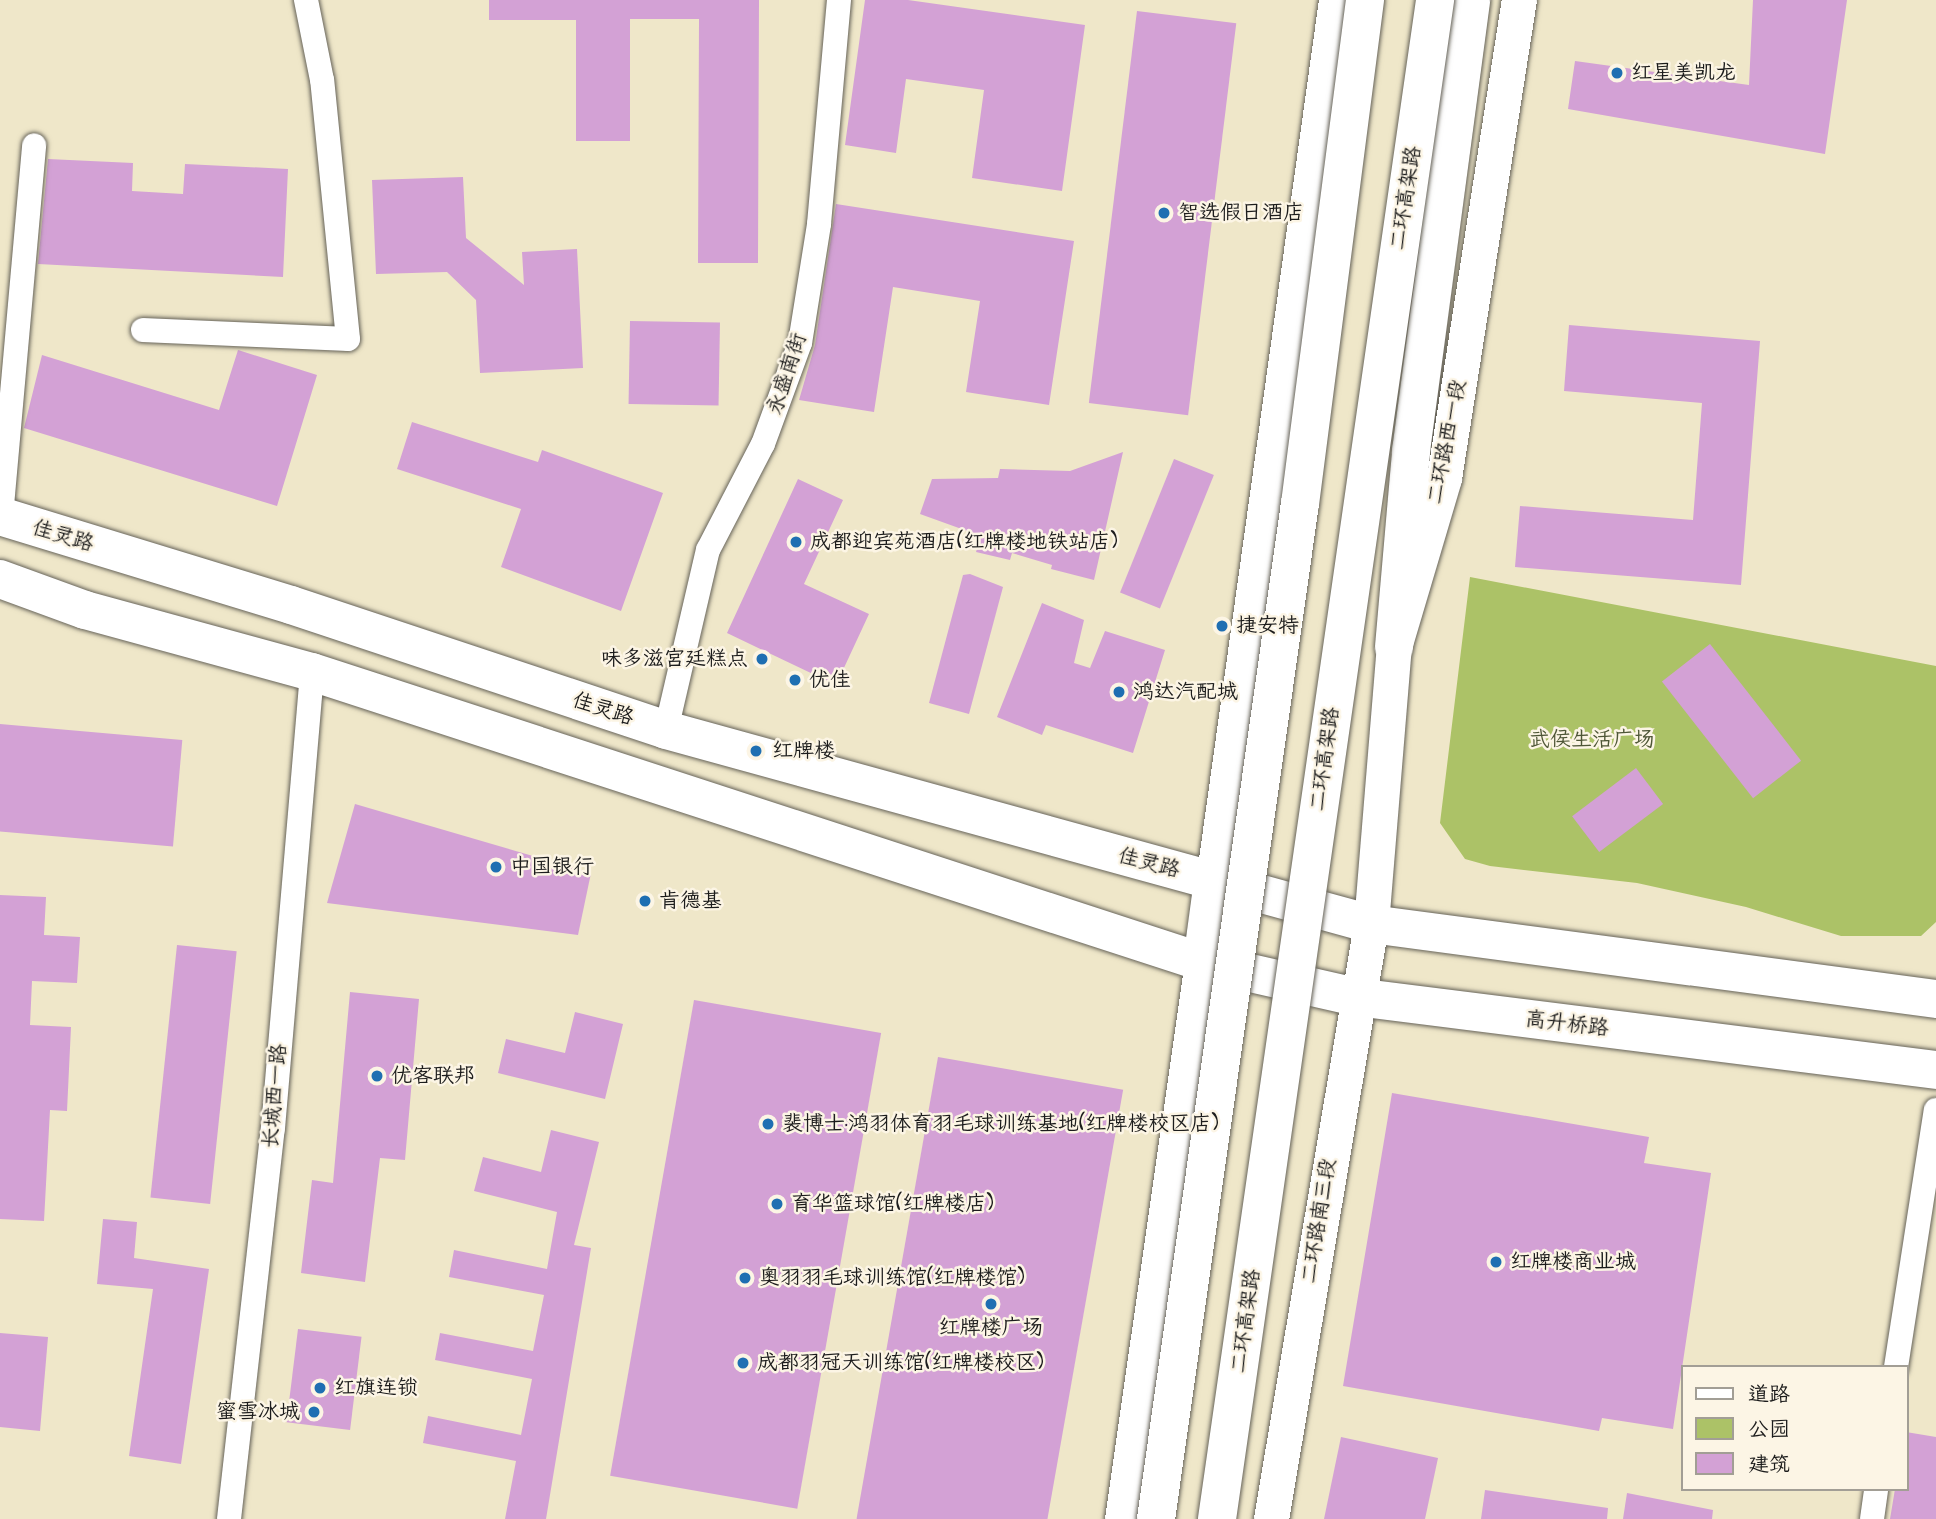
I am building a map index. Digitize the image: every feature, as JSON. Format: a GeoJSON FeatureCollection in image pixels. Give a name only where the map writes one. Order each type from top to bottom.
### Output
{"type":"FeatureCollection","features":[{"type":"Feature","properties":{"kind":"main road"},"geometry":{"type":"LineString","coordinates":[[1122,1519],[1336,0]]}},
{"type":"Feature","properties":{"kind":"main road"},"geometry":{"type":"LineString","coordinates":[[1156,1519],[1300,504],[1365,0]]}},
{"type":"Feature","properties":{"kind":"main road","name":"二环高架路"},"geometry":{"type":"LineString","coordinates":[[1217,1519],[1435,0]]}},
{"type":"Feature","properties":{"kind":"main road"},"geometry":{"type":"LineString","coordinates":[[1394,647],[1411,451],[1471,0]]}},
{"type":"Feature","properties":{"kind":"main road","name":"二环路西一段"},"geometry":{"type":"LineString","coordinates":[[1371,924],[1394,647],[1444,478],[1519,0]]}},
{"type":"Feature","properties":{"kind":"main road","name":"佳灵路"},"geometry":{"type":"LineString","coordinates":[[1,517],[291,605],[666,730],[1213,881]]}},
{"type":"Feature","properties":{"kind":"main road"},"geometry":{"type":"LineString","coordinates":[[0,579],[85,610],[312,672],[1202,962]]}},
{"type":"Feature","properties":{"kind":"main road"},"geometry":{"type":"LineString","coordinates":[[1213,881],[1371,924],[1936,999]]}},
{"type":"Feature","properties":{"kind":"main road","name":"二环路南三段"},"geometry":{"type":"LineString","coordinates":[[1271,1519],[1356,997],[1371,924]]}},
{"type":"Feature","properties":{"kind":"main road","name":"高升桥路"},"geometry":{"type":"LineString","coordinates":[[1202,962],[1356,997],[1936,1070]]}},
{"type":"Feature","properties":{"kind":"street"},"geometry":{"type":"LineString","coordinates":[[143,330],[348,339],[322,80],[306,0]]}},
{"type":"Feature","properties":{"kind":"street","name":"永盛南街"},"geometry":{"type":"LineString","coordinates":[[666,730],[708,550],[763,444],[800,343],[819,224],[839,0]]}},
{"type":"Feature","properties":{"kind":"street"},"geometry":{"type":"LineString","coordinates":[[1,517],[34,145]]}},
{"type":"Feature","properties":{"kind":"street","name":"长城西一路"},"geometry":{"type":"LineString","coordinates":[[229,1519],[273,1128],[312,672]]}},
{"type":"Feature","properties":{"kind":"street"},"geometry":{"type":"LineString","coordinates":[[1896,1365],[1936,1110]]}},
{"type":"Feature","properties":{"kind":"street"},"geometry":{"type":"LineString","coordinates":[[1872,1519],[1876,1491]]}},
{"type":"Feature","properties":{"kind":"green space","name":"武侯生活广场"},"geometry":{"type":"Polygon","coordinates":[[[1470,577],[1936,666],[1936,922],[1921,936],[1841,936],[1746,907],[1637,883],[1490,866],[1465,859],[1440,823],[1470,577]]]}},
{"type":"Feature","properties":{"kind":"building"},"geometry":{"type":"Polygon","coordinates":[[[489,0],[759,0],[758,263],[698,263],[699,19],[630,19],[630,141],[576,141],[576,20],[489,20],[489,0]]]}},
{"type":"Feature","properties":{"kind":"building"},"geometry":{"type":"Polygon","coordinates":[[[865,0],[908,0],[1085,25],[1062,191],[972,178],[984,90],[906,79],[896,153],[845,145],[865,0]]]}},
{"type":"Feature","properties":{"kind":"building","name":"红星美凯龙"},"geometry":{"type":"Polygon","coordinates":[[[1753,0],[1847,0],[1825,154],[1568,109],[1575,61],[1749,85],[1753,0]]]}},
{"type":"Feature","properties":{"kind":"building","name":"智选假日酒店"},"geometry":{"type":"Polygon","coordinates":[[[1137,11],[1236,23],[1188,415],[1089,403],[1137,11]]]}},
{"type":"Feature","properties":{"kind":"building"},"geometry":{"type":"Polygon","coordinates":[[[48,159],[133,163],[132,191],[183,194],[185,164],[288,169],[283,277],[38,264],[48,159]]]}},
{"type":"Feature","properties":{"kind":"building"},"geometry":{"type":"Polygon","coordinates":[[[463,177],[466,238],[524,285],[522,252],[577,249],[583,368],[480,373],[476,300],[447,272],[376,274],[372,180],[463,177]]]}},
{"type":"Feature","properties":{"kind":"building"},"geometry":{"type":"Polygon","coordinates":[[[836,204],[1074,241],[1049,405],[966,392],[980,301],[893,287],[874,412],[799,400],[815,345],[836,204]]]}},
{"type":"Feature","properties":{"kind":"building"},"geometry":{"type":"Polygon","coordinates":[[[630,321],[720,323],[719,406],[629,404],[630,321]]]}},
{"type":"Feature","properties":{"kind":"building"},"geometry":{"type":"Polygon","coordinates":[[[1569,325],[1760,341],[1741,585],[1515,567],[1520,506],[1693,520],[1702,403],[1564,391],[1569,325]]]}},
{"type":"Feature","properties":{"kind":"building"},"geometry":{"type":"Polygon","coordinates":[[[238,350],[317,375],[277,506],[24,428],[42,355],[219,410],[238,350]]]}},
{"type":"Feature","properties":{"kind":"building"},"geometry":{"type":"Polygon","coordinates":[[[412,422],[538,462],[542,450],[663,493],[621,611],[501,567],[521,509],[397,469],[412,422]]]}},
{"type":"Feature","properties":{"kind":"building"},"geometry":{"type":"Polygon","coordinates":[[[1123,452],[1094,580],[1051,569],[1052,565],[1012,553],[1010,560],[976,552],[981,536],[920,514],[932,479],[998,478],[1000,469],[1070,471],[1123,452]]]}},
{"type":"Feature","properties":{"kind":"building"},"geometry":{"type":"Polygon","coordinates":[[[1174,459],[1214,475],[1160,609],[1120,593],[1174,459]]]}},
{"type":"Feature","properties":{"kind":"building","name":"成都迎宾苑酒店(红牌楼地铁站店)"},"geometry":{"type":"Polygon","coordinates":[[[798,479],[843,500],[804,584],[869,614],[836,685],[727,633],[798,479]]]}},
{"type":"Feature","properties":{"kind":"building"},"geometry":{"type":"Polygon","coordinates":[[[970,574],[1003,587],[969,714],[929,703],[963,575],[970,574]]]}},
{"type":"Feature","properties":{"kind":"building"},"geometry":{"type":"Polygon","coordinates":[[[1042,603],[1084,620],[1074,663],[1090,668],[1105,631],[1165,650],[1133,753],[1046,725],[1042,735],[997,717],[1042,603]]]}},
{"type":"Feature","properties":{"kind":"building"},"geometry":{"type":"Polygon","coordinates":[[[1710,644],[1801,761],[1753,798],[1662,682],[1710,644]]]}},
{"type":"Feature","properties":{"kind":"building"},"geometry":{"type":"Polygon","coordinates":[[[0,724],[182,740],[173,847],[0,831],[0,724]]]}},
{"type":"Feature","properties":{"kind":"building"},"geometry":{"type":"Polygon","coordinates":[[[1636,768],[1663,804],[1599,852],[1572,816],[1636,768]]]}},
{"type":"Feature","properties":{"kind":"building"},"geometry":{"type":"Polygon","coordinates":[[[355,804],[591,873],[578,935],[327,903],[355,804]]]}},
{"type":"Feature","properties":{"kind":"building"},"geometry":{"type":"Polygon","coordinates":[[[0,895],[46,897],[44,935],[80,937],[77,983],[32,981],[30,1025],[71,1027],[67,1111],[50,1110],[44,1221],[0,1219],[0,895]]]}},
{"type":"Feature","properties":{"kind":"building"},"geometry":{"type":"Polygon","coordinates":[[[177,945],[237,951],[210,1204],[150,1198],[177,945]]]}},
{"type":"Feature","properties":{"kind":"building","name":"优客联邦"},"geometry":{"type":"Polygon","coordinates":[[[350,992],[419,999],[405,1160],[380,1158],[365,1282],[301,1273],[312,1180],[333,1183],[350,992]]]}},
{"type":"Feature","properties":{"kind":"building"},"geometry":{"type":"Polygon","coordinates":[[[694,1000],[881,1033],[797,1509],[610,1476],[694,1000]]]}},
{"type":"Feature","properties":{"kind":"building"},"geometry":{"type":"Polygon","coordinates":[[[575,1012],[623,1024],[605,1099],[498,1073],[506,1039],[565,1053],[575,1012]]]}},
{"type":"Feature","properties":{"kind":"building","name":"红牌楼广场"},"geometry":{"type":"Polygon","coordinates":[[[938,1057],[1123,1090],[1047,1519],[857,1519],[938,1057]]]}},
{"type":"Feature","properties":{"kind":"building","name":"红牌楼商业城"},"geometry":{"type":"Polygon","coordinates":[[[1392,1093],[1649,1137],[1644,1163],[1711,1173],[1682,1365],[1680,1365],[1673,1429],[1602,1418],[1599,1431],[1343,1386],[1392,1093]]]}},
{"type":"Feature","properties":{"kind":"building"},"geometry":{"type":"Polygon","coordinates":[[[551,1130],[599,1142],[574,1245],[591,1248],[546,1519],[505,1519],[516,1461],[423,1443],[428,1416],[521,1435],[532,1379],[435,1360],[440,1333],[533,1351],[544,1295],[449,1277],[454,1250],[547,1269],[557,1212],[474,1191],[483,1157],[541,1172],[551,1130]]]}},
{"type":"Feature","properties":{"kind":"building"},"geometry":{"type":"Polygon","coordinates":[[[103,1219],[137,1222],[134,1258],[209,1269],[181,1464],[129,1456],[153,1289],[97,1284],[103,1219]]]}},
{"type":"Feature","properties":{"kind":"building"},"geometry":{"type":"Polygon","coordinates":[[[298,1329],[362,1337],[350,1430],[287,1422],[298,1329]]]}},
{"type":"Feature","properties":{"kind":"building"},"geometry":{"type":"Polygon","coordinates":[[[0,1333],[48,1337],[40,1431],[0,1427],[0,1333]]]}},
{"type":"Feature","properties":{"kind":"building"},"geometry":{"type":"Polygon","coordinates":[[[1908,1432],[1936,1437],[1936,1519],[1890,1519],[1895,1491],[1908,1491],[1908,1432]]]}},
{"type":"Feature","properties":{"kind":"building"},"geometry":{"type":"Polygon","coordinates":[[[1341,1437],[1438,1458],[1425,1519],[1324,1519],[1341,1437]]]}},
{"type":"Feature","properties":{"kind":"building"},"geometry":{"type":"Polygon","coordinates":[[[1485,1490],[1608,1508],[1607,1519],[1481,1519],[1485,1490]]]}},
{"type":"Feature","properties":{"kind":"building"},"geometry":{"type":"Polygon","coordinates":[[[1627,1493],[1713,1510],[1712,1519],[1623,1519],[1627,1493]]]}},
{"type":"Feature","properties":{"kind":"place","name":"红星美凯龙"},"geometry":{"type":"Point","coordinates":[1617,73]}},
{"type":"Feature","properties":{"kind":"place","name":"智选假日酒店"},"geometry":{"type":"Point","coordinates":[1164,213]}},
{"type":"Feature","properties":{"kind":"place","name":"成都迎宾苑酒店(红牌楼地铁站店)"},"geometry":{"type":"Point","coordinates":[796,542]}},
{"type":"Feature","properties":{"kind":"place","name":"捷安特"},"geometry":{"type":"Point","coordinates":[1222,626]}},
{"type":"Feature","properties":{"kind":"place","name":"味多滋宫廷糕点"},"geometry":{"type":"Point","coordinates":[762,659]}},
{"type":"Feature","properties":{"kind":"place","name":"优佳"},"geometry":{"type":"Point","coordinates":[795,680]}},
{"type":"Feature","properties":{"kind":"place","name":"鸿达汽配城"},"geometry":{"type":"Point","coordinates":[1119,692]}},
{"type":"Feature","properties":{"kind":"place","name":"红牌楼"},"geometry":{"type":"Point","coordinates":[756,751]}},
{"type":"Feature","properties":{"kind":"place","name":"中国银行"},"geometry":{"type":"Point","coordinates":[496,867]}},
{"type":"Feature","properties":{"kind":"place","name":"肯德基"},"geometry":{"type":"Point","coordinates":[645,901]}},
{"type":"Feature","properties":{"kind":"place","name":"优客联邦"},"geometry":{"type":"Point","coordinates":[377,1076]}},
{"type":"Feature","properties":{"kind":"place","name":"裴博士·鸿羽体育羽毛球训练基地(红牌楼校区店)"},"geometry":{"type":"Point","coordinates":[768,1124]}},
{"type":"Feature","properties":{"kind":"place","name":"育华篮球馆(红牌楼店)"},"geometry":{"type":"Point","coordinates":[777,1204]}},
{"type":"Feature","properties":{"kind":"place","name":"红牌楼商业城"},"geometry":{"type":"Point","coordinates":[1496,1262]}},
{"type":"Feature","properties":{"kind":"place","name":"奥羽羽毛球训练馆(红牌楼馆)"},"geometry":{"type":"Point","coordinates":[745,1278]}},
{"type":"Feature","properties":{"kind":"place","name":"红牌楼广场"},"geometry":{"type":"Point","coordinates":[991,1304]}},
{"type":"Feature","properties":{"kind":"place","name":"成都羽冠天训练馆(红牌楼校区)"},"geometry":{"type":"Point","coordinates":[743,1363]}},
{"type":"Feature","properties":{"kind":"place","name":"红旗连锁"},"geometry":{"type":"Point","coordinates":[320,1388]}},
{"type":"Feature","properties":{"kind":"place","name":"蜜雪冰城"},"geometry":{"type":"Point","coordinates":[314,1412]}}]}
